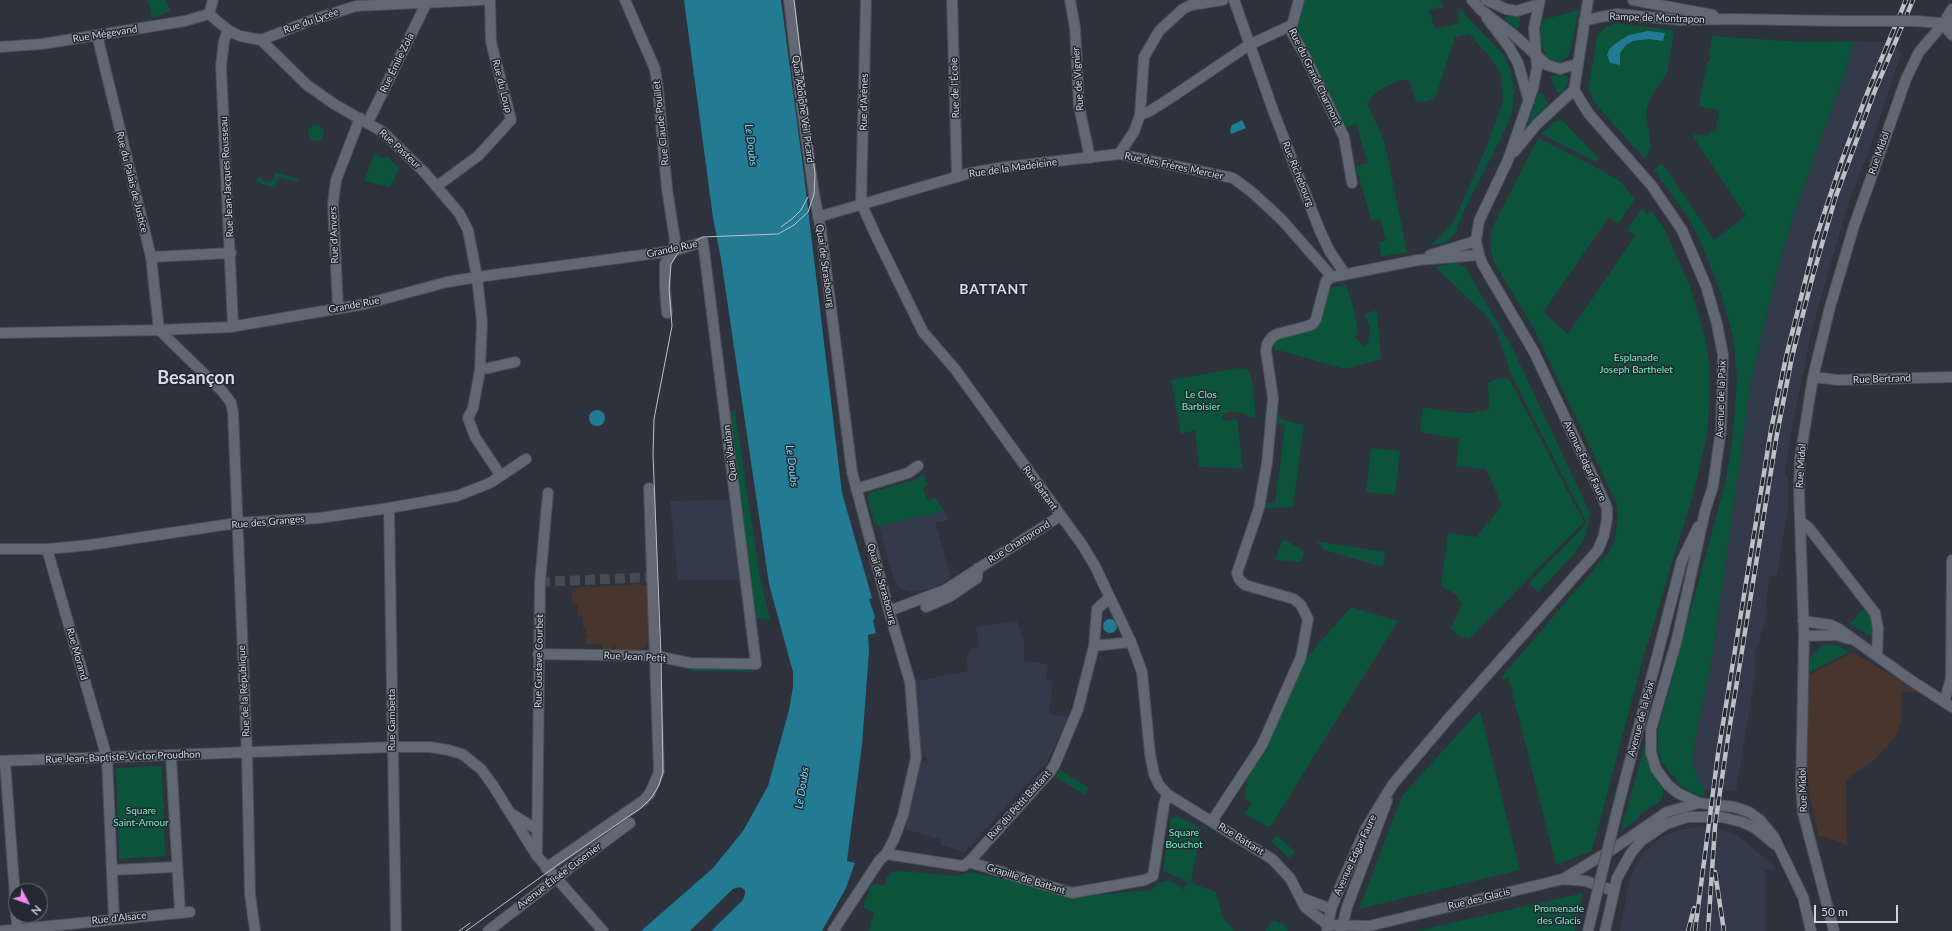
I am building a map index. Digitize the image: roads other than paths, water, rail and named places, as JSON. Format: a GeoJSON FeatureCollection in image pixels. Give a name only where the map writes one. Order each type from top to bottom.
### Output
{"type":"FeatureCollection","features":[{"type":"Feature","properties":{"kind":"street"},"geometry":{"type":"LineString","coordinates":[[213,0],[209,14],[228,30],[240,36],[260,40]]}},
{"type":"Feature","properties":{"kind":"street","name":"Rue du Lycée"},"geometry":{"type":"LineString","coordinates":[[260,40],[312,20],[356,6],[426,4],[482,0]]}},
{"type":"Feature","properties":{"kind":"street","name":"Rue du Loup"},"geometry":{"type":"LineString","coordinates":[[437,186],[478,156],[511,120],[491,42],[490,0]]}},
{"type":"Feature","properties":{"kind":"street","name":"Rue Claude Pouillet"},"geometry":{"type":"LineString","coordinates":[[625,0],[655,69],[667,189],[675,240],[673,251]]}},
{"type":"Feature","properties":{"kind":"street","name":"Quai Adolphe Veil Picard"},"geometry":{"type":"LineString","coordinates":[[789,0],[801,101],[818,217]]}},
{"type":"Feature","properties":{"kind":"street","name":"Rue d'Arènes"},"geometry":{"type":"LineString","coordinates":[[862,203],[866,0]]}},
{"type":"Feature","properties":{"kind":"street","name":"Rue de l'École"},"geometry":{"type":"LineString","coordinates":[[952,0],[957,177]]}},
{"type":"Feature","properties":{"kind":"street","name":"Rue de Vignier"},"geometry":{"type":"LineString","coordinates":[[1070,0],[1075,28],[1079,106],[1090,158]]}},
{"type":"Feature","properties":{"kind":"street"},"geometry":{"type":"LineString","coordinates":[[1119,154],[1134,132],[1140,115],[1144,57],[1160,31],[1181,4],[1191,5],[1224,0]]}},
{"type":"Feature","properties":{"kind":"street","name":"Rue Richebourg"},"geometry":{"type":"LineString","coordinates":[[1234,0],[1274,113],[1320,231],[1330,252],[1345,274]]}},
{"type":"Feature","properties":{"kind":"street"},"geometry":{"type":"LineString","coordinates":[[1292,25],[1299,0]]}},
{"type":"Feature","properties":{"kind":"street"},"geometry":{"type":"LineString","coordinates":[[1472,0],[1481,10],[1516,59],[1522,74],[1529,101]]}},
{"type":"Feature","properties":{"kind":"street"},"geometry":{"type":"LineString","coordinates":[[1486,0],[1506,9],[1517,11],[1540,2]]}},
{"type":"Feature","properties":{"kind":"street"},"geometry":{"type":"LineString","coordinates":[[1508,160],[1536,124],[1574,90],[1588,0]]}},
{"type":"Feature","properties":{"kind":"street","name":"Rampe de Montrapon"},"geometry":{"type":"LineString","coordinates":[[1633,0],[1670,3],[1730,19]]}},
{"type":"Feature","properties":{"kind":"street"},"geometry":{"type":"LineString","coordinates":[[1508,160],[1536,77],[1534,28],[1540,2]]}},
{"type":"Feature","properties":{"kind":"street","name":"Rue Émile Zola"},"geometry":{"type":"LineString","coordinates":[[364,120],[426,4]]}},
{"type":"Feature","properties":{"kind":"street"},"geometry":{"type":"LineString","coordinates":[[1481,10],[1514,35],[1552,68],[1568,68],[1577,64]]}},
{"type":"Feature","properties":{"kind":"street","name":"Rue Midol"},"geometry":{"type":"LineString","coordinates":[[1834,931],[1803,813],[1801,786],[1804,636],[1800,521],[1800,458],[1813,377],[1830,307],[1852,233],[1902,89],[1919,52],[1948,24],[1952,10]]}},
{"type":"Feature","properties":{"kind":"street","name":"Rue Mégevand"},"geometry":{"type":"LineString","coordinates":[[0,47],[42,44],[185,22],[209,14]]}},
{"type":"Feature","properties":{"kind":"street","name":"Rampe de Montrapon"},"geometry":{"type":"LineString","coordinates":[[1584,22],[1611,14],[1680,20],[1730,19],[1916,21],[1948,24]]}},
{"type":"Feature","properties":{"kind":"street"},"geometry":{"type":"LineString","coordinates":[[1948,24],[1952,35]]}},
{"type":"Feature","properties":{"kind":"street","name":"Rue du Grand Charmont"},"geometry":{"type":"LineString","coordinates":[[1140,115],[1150,111],[1169,99],[1249,45],[1292,25],[1292,33],[1305,56],[1344,137],[1352,183]]}},
{"type":"Feature","properties":{"kind":"street","name":"Rue Jean-Jacques Rousseau"},"geometry":{"type":"LineString","coordinates":[[228,30],[224,41],[221,66],[231,253],[233,326]]}},
{"type":"Feature","properties":{"kind":"street","name":"Rue du Palais de Justice"},"geometry":{"type":"LineString","coordinates":[[97,35],[151,257],[159,330]]}},
{"type":"Feature","properties":{"kind":"street","name":"Rue Pasteur"},"geometry":{"type":"LineString","coordinates":[[260,40],[306,85],[334,104],[383,132],[437,186],[458,211],[468,230],[477,277],[482,322],[480,370],[473,408],[468,418],[475,437],[501,476]]}},
{"type":"Feature","properties":{"kind":"street","name":"Avenue de la Paix"},"geometry":{"type":"LineString","coordinates":[[1574,90],[1589,114],[1652,186],[1670,210],[1694,254],[1718,324],[1723,355],[1724,374],[1719,448],[1713,486],[1705,511],[1677,639],[1651,729],[1652,753],[1656,769],[1668,785],[1678,793],[1699,803]]}},
{"type":"Feature","properties":{"kind":"street","name":"Rue d'Anvers"},"geometry":{"type":"LineString","coordinates":[[338,308],[333,204],[336,180],[364,120]]}},
{"type":"Feature","properties":{"kind":"street","name":"Rue de la Madeleine"},"geometry":{"type":"LineString","coordinates":[[818,217],[862,203],[957,177],[1005,167],[1119,154]]}},
{"type":"Feature","properties":{"kind":"street","name":"Rue des Frères Mercier"},"geometry":{"type":"LineString","coordinates":[[1119,154],[1233,178],[1253,192],[1282,220],[1332,276]]}},
{"type":"Feature","properties":{"kind":"street","name":"Avenue Edgar Faure"},"geometry":{"type":"LineString","coordinates":[[1327,928],[1331,909],[1366,828],[1393,784],[1449,718],[1598,550],[1604,535],[1607,520],[1607,508],[1600,492],[1534,352],[1479,255],[1476,233],[1482,213],[1508,160]]}},
{"type":"Feature","properties":{"kind":"street","name":"Rue Battant"},"geometry":{"type":"LineString","coordinates":[[862,203],[876,236],[924,332],[955,370],[1095,566],[1131,642],[1142,672],[1150,754],[1154,774],[1159,785],[1167,794],[1272,859],[1283,869],[1302,898],[1305,906],[1327,928]]}},
{"type":"Feature","properties":{"kind":"street","name":"Quai de Strasbourg"},"geometry":{"type":"LineString","coordinates":[[818,217],[856,490],[910,682],[916,758],[903,815],[894,839],[886,854],[875,867],[833,931]]}},
{"type":"Feature","properties":{"kind":"street"},"geometry":{"type":"LineString","coordinates":[[1418,260],[1460,244],[1476,241]]}},
{"type":"Feature","properties":{"kind":"street","name":"Grande Rue"},"geometry":{"type":"LineString","coordinates":[[0,333],[159,330],[233,326],[365,304],[447,282],[673,251],[703,242]]}},
{"type":"Feature","properties":{"kind":"street","name":"Quai Vauban"},"geometry":{"type":"LineString","coordinates":[[703,242],[756,664]]}},
{"type":"Feature","properties":{"kind":"street"},"geometry":{"type":"LineString","coordinates":[[667,312],[665,264],[673,251]]}},
{"type":"Feature","properties":{"kind":"street"},"geometry":{"type":"LineString","coordinates":[[151,257],[231,253]]}},
{"type":"Feature","properties":{"kind":"street"},"geometry":{"type":"LineString","coordinates":[[1212,821],[1262,745],[1301,657],[1308,619],[1301,604],[1294,599],[1245,585],[1239,580],[1237,573],[1259,508],[1267,463],[1273,398],[1266,352],[1267,344],[1272,337],[1277,334],[1313,324],[1316,319],[1326,281],[1332,276],[1418,260],[1479,255]]}},
{"type":"Feature","properties":{"kind":"street","name":"Rue de la République"},"geometry":{"type":"LineString","coordinates":[[159,330],[223,392],[231,403],[235,450],[236,523],[247,754],[250,894],[254,931]]}},
{"type":"Feature","properties":{"kind":"street"},"geometry":{"type":"LineString","coordinates":[[480,370],[515,362]]}},
{"type":"Feature","properties":{"kind":"street","name":"Rue Bertrand"},"geometry":{"type":"LineString","coordinates":[[1813,377],[1838,380],[1952,377]]}},
{"type":"Feature","properties":{"kind":"street","name":"Rue des Granges"},"geometry":{"type":"LineString","coordinates":[[0,549],[47,549],[97,544],[236,523],[319,518],[389,508],[456,496],[490,483],[526,459]]}},
{"type":"Feature","properties":{"kind":"street"},"geometry":{"type":"LineString","coordinates":[[856,490],[908,473],[918,466]]}},
{"type":"Feature","properties":{"kind":"street"},"geometry":{"type":"LineString","coordinates":[[546,868],[639,804],[650,794],[659,772],[649,488]]}},
{"type":"Feature","properties":{"kind":"street","name":"Rue Gustave Courbet"},"geometry":{"type":"LineString","coordinates":[[537,856],[536,829],[540,582],[548,493]]}},
{"type":"Feature","properties":{"kind":"street","name":"Rue Gambetta"},"geometry":{"type":"LineString","coordinates":[[389,508],[396,931]]}},
{"type":"Feature","properties":{"kind":"street","name":"Avenue de la Paix"},"geometry":{"type":"LineString","coordinates":[[1589,926],[1682,560],[1705,511]]}},
{"type":"Feature","properties":{"kind":"street","name":"Rue Champrond"},"geometry":{"type":"LineString","coordinates":[[889,611],[945,590],[1060,516]]}},
{"type":"Feature","properties":{"kind":"street"},"geometry":{"type":"LineString","coordinates":[[1800,521],[1809,528],[1875,613],[1878,628],[1877,655]]}},
{"type":"Feature","properties":{"kind":"street","name":"Rue Morand"},"geometry":{"type":"LineString","coordinates":[[47,549],[107,758],[114,919]]}},
{"type":"Feature","properties":{"kind":"street"},"geometry":{"type":"LineString","coordinates":[[1803,621],[1831,625],[1948,704],[1951,679],[1952,560]]}},
{"type":"Feature","properties":{"kind":"street","name":"Rue Champrond"},"geometry":{"type":"LineString","coordinates":[[926,607],[949,597],[977,578],[978,568]]}},
{"type":"Feature","properties":{"kind":"street","name":"Rue du Petit Battant"},"geometry":{"type":"LineString","coordinates":[[968,862],[1055,764],[1076,714],[1094,646],[1097,609],[1109,598]]}},
{"type":"Feature","properties":{"kind":"street"},"geometry":{"type":"LineString","coordinates":[[1804,636],[1837,635],[1860,644]]}},
{"type":"Feature","properties":{"kind":"street"},"geometry":{"type":"LineString","coordinates":[[1094,646],[1131,642]]}},
{"type":"Feature","properties":{"kind":"street","name":"Rue Jean Petit"},"geometry":{"type":"LineString","coordinates":[[538,654],[656,656],[690,663],[756,664]]}},
{"type":"Feature","properties":{"kind":"street","name":"Rue Jean-Baptiste-Victor Proudhon"},"geometry":{"type":"LineString","coordinates":[[2,761],[247,754],[393,747],[430,747],[448,750],[462,754],[481,769],[546,868],[603,931]]}},
{"type":"Feature","properties":{"kind":"street"},"geometry":{"type":"LineString","coordinates":[[171,756],[176,867],[180,912]]}},
{"type":"Feature","properties":{"kind":"street"},"geometry":{"type":"LineString","coordinates":[[2,761],[13,883]]}},
{"type":"Feature","properties":{"kind":"street","name":"Avenue Edgar Faure"},"geometry":{"type":"LineString","coordinates":[[1342,928],[1347,907],[1393,784]]}},
{"type":"Feature","properties":{"kind":"street","name":"Grapille de Battant"},"geometry":{"type":"LineString","coordinates":[[968,862],[1072,893],[1145,880],[1153,876],[1167,794]]}},
{"type":"Feature","properties":{"kind":"street"},"geometry":{"type":"LineString","coordinates":[[1563,879],[1614,849],[1667,812],[1699,803],[1734,807],[1748,812],[1768,829],[1782,852],[1803,897],[1811,931]]}},
{"type":"Feature","properties":{"kind":"street"},"geometry":{"type":"LineString","coordinates":[[509,813],[536,829]]}},
{"type":"Feature","properties":{"kind":"street"},"geometry":{"type":"LineString","coordinates":[[1605,931],[1617,878],[1631,853],[1641,841],[1666,824],[1687,817],[1721,817],[1742,822],[1755,828],[1782,852]]}},
{"type":"Feature","properties":{"kind":"street","name":"Avenue Élisée Cusenier"},"geometry":{"type":"LineString","coordinates":[[488,931],[555,878],[630,823]]}},
{"type":"Feature","properties":{"kind":"street"},"geometry":{"type":"LineString","coordinates":[[886,854],[963,866],[968,862]]}},
{"type":"Feature","properties":{"kind":"street"},"geometry":{"type":"LineString","coordinates":[[112,870],[176,867]]}},
{"type":"Feature","properties":{"kind":"street","name":"Rue des Glacis"},"geometry":{"type":"LineString","coordinates":[[1327,928],[1368,926],[1563,879],[1586,881],[1614,891]]}},
{"type":"Feature","properties":{"kind":"street"},"geometry":{"type":"LineString","coordinates":[[1302,898],[1331,909],[1342,928]]}},
{"type":"Feature","properties":{"kind":"street","name":"Rue d'Alsace"},"geometry":{"type":"LineString","coordinates":[[0,931],[190,912]]}},
{"type":"Feature","properties":{"kind":"water","name":"Le Doubs"},"geometry":{"type":"Polygon","coordinates":[[[684,0],[781,0],[804,175],[842,493],[872,598],[869,599],[875,617],[873,621],[876,633],[868,635],[869,651],[862,745],[847,861],[855,863],[846,888],[822,931],[711,931],[742,901],[745,893],[742,888],[733,889],[690,931],[641,931],[713,868],[743,831],[768,786],[789,710],[793,687],[793,672],[769,584],[721,259],[713,218],[684,0]]]}},
{"type":"Feature","properties":{"kind":"water"},"geometry":{"type":"Polygon","coordinates":[[[1648,31],[1665,33],[1663,41],[1649,39],[1633,41],[1626,45],[1620,53],[1620,65],[1610,63],[1607,55],[1610,48],[1629,35],[1648,31]]]}},
{"type":"Feature","properties":{"kind":"water"},"geometry":{"type":"Polygon","coordinates":[[[1242,120],[1246,128],[1231,134],[1230,130],[1232,125],[1242,120]]]}},
{"type":"Feature","properties":{"kind":"water"},"geometry":{"type":"Polygon","coordinates":[[[597,410],[603,412],[605,418],[603,424],[597,426],[591,424],[589,418],[591,412],[597,410]]]}},
{"type":"Feature","properties":{"kind":"water"},"geometry":{"type":"Polygon","coordinates":[[[1107,619],[1113,619],[1117,623],[1117,629],[1113,633],[1107,633],[1103,629],[1103,623],[1107,619]]]}},
{"type":"Feature","properties":{"kind":"tunnel"},"geometry":{"type":"LineString","coordinates":[[540,582],[653,577]]}},
{"type":"Feature","properties":{"kind":"tram line"},"geometry":{"type":"LineString","coordinates":[[466,931],[559,864],[641,808],[652,797],[659,785],[663,772],[661,657],[653,454],[654,419],[672,326],[669,289],[671,264],[681,248],[703,237],[778,234],[794,225],[808,212],[814,194],[815,174],[794,0]]}},
{"type":"Feature","properties":{"kind":"tram line"},"geometry":{"type":"LineString","coordinates":[[781,227],[801,210],[808,197]]}},
{"type":"Feature","properties":{"kind":"tram line"},"geometry":{"type":"LineString","coordinates":[[459,931],[470,923]]}},
{"type":"Feature","properties":{"kind":"railway"},"geometry":{"type":"LineString","coordinates":[[1695,931],[1718,754],[1771,430],[1786,357],[1816,238],[1842,160],[1868,91],[1906,0]]}},
{"type":"Feature","properties":{"kind":"railway"},"geometry":{"type":"LineString","coordinates":[[1708,931],[1715,826],[1728,737],[1777,434],[1792,357],[1835,199],[1874,93],[1913,0]]}},
{"type":"Feature","properties":{"kind":"railway"},"geometry":{"type":"LineString","coordinates":[[1715,872],[1724,931]]}},
{"type":"Feature","properties":{"kind":"railway"},"geometry":{"type":"LineString","coordinates":[[1688,931],[1694,908]]}},
{"type":"Feature","properties":{"kind":"district","name":"BATTANT"},"geometry":{"type":"Point","coordinates":[994,289]}},
{"type":"Feature","properties":{"kind":"district","name":"Besançon"},"geometry":{"type":"Point","coordinates":[196,378]}},
{"type":"Feature","properties":{"kind":"park label","name":"Esplanade Joseph Barthelet"},"geometry":{"type":"Point","coordinates":[1636,364]}},
{"type":"Feature","properties":{"kind":"park label","name":"Le Clos Barbisier"},"geometry":{"type":"Point","coordinates":[1201,400]}},
{"type":"Feature","properties":{"kind":"park label","name":"Square Saint-Amour"},"geometry":{"type":"Point","coordinates":[141,816]}},
{"type":"Feature","properties":{"kind":"park label","name":"Square Bouchot"},"geometry":{"type":"Point","coordinates":[1184,838]}},
{"type":"Feature","properties":{"kind":"park label","name":"Promenade des Glacis"},"geometry":{"type":"Point","coordinates":[1559,914]}}]}
